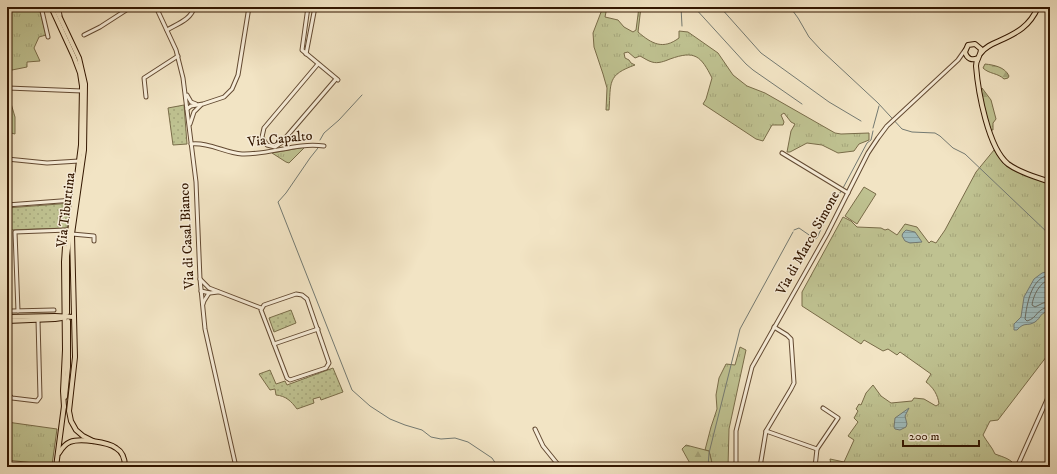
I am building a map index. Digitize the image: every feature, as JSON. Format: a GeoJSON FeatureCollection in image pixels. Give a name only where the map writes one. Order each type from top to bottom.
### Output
{"type":"FeatureCollection","features":[{"type":"Feature","properties":{"kind":"main road","name":"Via Tiburtina"},"geometry":{"type":"LineString","coordinates":[[51,7],[77,63],[81,78],[82,91],[81,140],[67,256],[66,315]]}},
{"type":"Feature","properties":{"kind":"main road","name":"Via Tiburtina"},"geometry":{"type":"LineString","coordinates":[[57,7],[62,22],[79,58],[84,73],[86,89],[84,150],[72,234],[74,357],[70,416],[76,430],[83,436],[93,441]]}},
{"type":"Feature","properties":{"kind":"main road"},"geometry":{"type":"LineString","coordinates":[[1038,7],[1033,17],[1024,28],[1013,35],[986,47],[978,58],[976,66],[986,118],[998,153],[1005,162],[1017,169],[1050,182]]}},
{"type":"Feature","properties":{"kind":"main road"},"geometry":{"type":"LineString","coordinates":[[976,66],[965,50],[970,44],[992,44]]}},
{"type":"Feature","properties":{"kind":"main road"},"geometry":{"type":"LineString","coordinates":[[978,45],[981,49],[981,54]]}},
{"type":"Feature","properties":{"kind":"main road"},"geometry":{"type":"LineString","coordinates":[[970,58],[978,58]]}},
{"type":"Feature","properties":{"kind":"main road"},"geometry":{"type":"LineString","coordinates":[[64,407],[64,326],[66,315],[64,306],[64,258],[73,206]]}},
{"type":"Feature","properties":{"kind":"main road"},"geometry":{"type":"LineString","coordinates":[[55,317],[61,312],[64,306]]}},
{"type":"Feature","properties":{"kind":"main road"},"geometry":{"type":"LineString","coordinates":[[7,321],[66,315],[74,317]]}},
{"type":"Feature","properties":{"kind":"main road"},"geometry":{"type":"LineString","coordinates":[[7,317],[38,318]]}},
{"type":"Feature","properties":{"kind":"main road"},"geometry":{"type":"LineString","coordinates":[[55,317],[60,320],[64,326]]}},
{"type":"Feature","properties":{"kind":"main road"},"geometry":{"type":"LineString","coordinates":[[56,467],[68,367],[68,321]]}},
{"type":"Feature","properties":{"kind":"main road"},"geometry":{"type":"LineString","coordinates":[[58,457],[61,450],[70,442],[78,440],[93,441],[117,448],[123,455],[125,467]]}},
{"type":"Feature","properties":{"kind":"street"},"geometry":{"type":"LineString","coordinates":[[45,7],[43,8],[42,12],[48,37]]}},
{"type":"Feature","properties":{"kind":"street"},"geometry":{"type":"LineString","coordinates":[[84,35],[102,26],[131,7]]}},
{"type":"Feature","properties":{"kind":"street","name":"Via di Casal Bianco"},"geometry":{"type":"LineString","coordinates":[[156,7],[178,56],[185,92],[196,182],[202,310],[212,365],[236,467]]}},
{"type":"Feature","properties":{"kind":"street"},"geometry":{"type":"LineString","coordinates":[[167,30],[190,16],[194,7]]}},
{"type":"Feature","properties":{"kind":"street"},"geometry":{"type":"LineString","coordinates":[[187,109],[224,97],[234,86],[238,75],[249,7]]}},
{"type":"Feature","properties":{"kind":"street"},"geometry":{"type":"LineString","coordinates":[[308,7],[301,48],[303,52],[306,54],[318,64],[337,80],[281,143],[273,147],[265,143],[262,136],[264,128],[318,64]]}},
{"type":"Feature","properties":{"kind":"street"},"geometry":{"type":"LineString","coordinates":[[306,54],[315,7]]}},
{"type":"Feature","properties":{"kind":"street"},"geometry":{"type":"LineString","coordinates":[[305,27],[311,31]]}},
{"type":"Feature","properties":{"kind":"street"},"geometry":{"type":"LineString","coordinates":[[304,32],[311,31]]}},
{"type":"Feature","properties":{"kind":"street","name":"Via di Marco Simone"},"geometry":{"type":"LineString","coordinates":[[736,467],[736,431],[748,378],[754,362],[827,234],[868,153],[891,123],[958,60],[965,50]]}},
{"type":"Feature","properties":{"kind":"street"},"geometry":{"type":"LineString","coordinates":[[146,97],[144,78],[178,56]]}},
{"type":"Feature","properties":{"kind":"street","name":"Via di Marco Simone"},"geometry":{"type":"LineString","coordinates":[[958,60],[970,58]]}},
{"type":"Feature","properties":{"kind":"street"},"geometry":{"type":"LineString","coordinates":[[8,88],[82,91]]}},
{"type":"Feature","properties":{"kind":"street"},"geometry":{"type":"LineString","coordinates":[[185,92],[191,102],[197,106]]}},
{"type":"Feature","properties":{"kind":"street"},"geometry":{"type":"LineString","coordinates":[[190,131],[191,118],[197,106]]}},
{"type":"Feature","properties":{"kind":"street","name":"Via Capalto"},"geometry":{"type":"LineString","coordinates":[[191,144],[200,144],[242,154],[264,153],[308,144],[324,146]]}},
{"type":"Feature","properties":{"kind":"street"},"geometry":{"type":"LineString","coordinates":[[782,153],[848,192]]}},
{"type":"Feature","properties":{"kind":"street"},"geometry":{"type":"LineString","coordinates":[[7,159],[47,163],[79,161]]}},
{"type":"Feature","properties":{"kind":"street"},"geometry":{"type":"LineString","coordinates":[[7,206],[74,200]]}},
{"type":"Feature","properties":{"kind":"street"},"geometry":{"type":"LineString","coordinates":[[18,311],[15,232],[68,230]]}},
{"type":"Feature","properties":{"kind":"street"},"geometry":{"type":"LineString","coordinates":[[72,234],[94,236],[94,241]]}},
{"type":"Feature","properties":{"kind":"street"},"geometry":{"type":"LineString","coordinates":[[200,278],[209,288],[261,308]]}},
{"type":"Feature","properties":{"kind":"street"},"geometry":{"type":"LineString","coordinates":[[201,291],[209,288]]}},
{"type":"Feature","properties":{"kind":"street"},"geometry":{"type":"LineString","coordinates":[[201,291],[210,293],[215,291],[221,292]]}},
{"type":"Feature","properties":{"kind":"street"},"geometry":{"type":"LineString","coordinates":[[202,310],[204,301],[210,293]]}},
{"type":"Feature","properties":{"kind":"street"},"geometry":{"type":"LineString","coordinates":[[296,294],[302,295],[307,300],[318,329],[329,362],[328,366],[288,380],[261,312],[261,308],[264,305],[296,294]]}},
{"type":"Feature","properties":{"kind":"street"},"geometry":{"type":"LineString","coordinates":[[7,336],[9,395],[12,398],[36,401],[40,397],[38,310]]}},
{"type":"Feature","properties":{"kind":"street"},"geometry":{"type":"LineString","coordinates":[[12,311],[54,310]]}},
{"type":"Feature","properties":{"kind":"street"},"geometry":{"type":"LineString","coordinates":[[760,467],[766,431],[792,389],[794,383],[791,339],[774,327]]}},
{"type":"Feature","properties":{"kind":"street"},"geometry":{"type":"LineString","coordinates":[[274,344],[318,329]]}},
{"type":"Feature","properties":{"kind":"street"},"geometry":{"type":"LineString","coordinates":[[1018,467],[1050,393]]}},
{"type":"Feature","properties":{"kind":"street"},"geometry":{"type":"LineString","coordinates":[[815,467],[817,449],[838,418],[823,408]]}},
{"type":"Feature","properties":{"kind":"street"},"geometry":{"type":"LineString","coordinates":[[535,429],[542,445],[560,467]]}},
{"type":"Feature","properties":{"kind":"street"},"geometry":{"type":"LineString","coordinates":[[766,431],[817,449]]}},
{"type":"Feature","properties":{"kind":"green space"},"geometry":{"type":"Polygon","coordinates":[[[7,7],[28,7],[28,9],[39,7],[46,35],[39,37],[34,48],[40,61],[27,62],[27,67],[7,71],[7,7]]]}},
{"type":"Feature","properties":{"kind":"green space"},"geometry":{"type":"Polygon","coordinates":[[[603,7],[607,7],[605,17],[618,20],[624,27],[633,32],[636,30],[639,7],[641,7],[638,32],[648,40],[663,45],[668,44],[679,38],[679,31],[688,32],[718,53],[733,75],[747,86],[765,93],[835,133],[869,133],[869,140],[859,144],[854,151],[838,153],[822,145],[807,143],[790,152],[787,152],[791,131],[795,124],[791,122],[784,113],[781,115],[784,122],[783,125],[772,125],[763,141],[756,139],[703,104],[712,78],[704,64],[696,57],[691,55],[679,56],[657,63],[650,62],[640,56],[635,58],[628,52],[624,53],[625,58],[635,65],[619,72],[615,76],[611,86],[609,110],[606,110],[607,88],[594,47],[593,33],[603,7]]]}},
{"type":"Feature","properties":{"kind":"green space"},"geometry":{"type":"Polygon","coordinates":[[[985,64],[1005,70],[1009,76],[1008,78],[1004,79],[985,70],[983,68],[985,64]]]}},
{"type":"Feature","properties":{"kind":"green space"},"geometry":{"type":"Polygon","coordinates":[[[982,88],[991,100],[996,119],[993,123],[993,130],[991,130],[984,109],[982,88]]]}},
{"type":"Feature","properties":{"kind":"green space"},"geometry":{"type":"Polygon","coordinates":[[[7,90],[15,117],[15,134],[7,132],[7,90]]]}},
{"type":"Feature","properties":{"kind":"green space"},"geometry":{"type":"Polygon","coordinates":[[[184,105],[187,144],[173,145],[168,108],[184,105]]]}},
{"type":"Feature","properties":{"kind":"green space"},"geometry":{"type":"Polygon","coordinates":[[[305,147],[289,163],[272,153],[305,147]]]}},
{"type":"Feature","properties":{"kind":"green space"},"geometry":{"type":"Polygon","coordinates":[[[994,150],[1003,163],[1008,167],[1050,184],[1050,352],[998,420],[990,421],[983,435],[995,454],[1010,460],[1016,467],[834,467],[834,465],[831,465],[830,459],[844,462],[854,440],[848,436],[858,422],[854,418],[858,411],[856,409],[859,404],[861,405],[866,393],[873,385],[881,396],[891,403],[912,401],[914,398],[924,399],[936,406],[939,404],[938,397],[931,386],[926,382],[931,374],[900,352],[897,355],[888,349],[883,351],[864,340],[861,344],[802,306],[802,292],[843,217],[851,221],[857,227],[888,229],[897,235],[905,224],[917,227],[929,243],[931,241],[936,243],[945,230],[976,172],[994,150]]]}},
{"type":"Feature","properties":{"kind":"green space"},"geometry":{"type":"Polygon","coordinates":[[[864,187],[876,194],[857,224],[845,216],[864,187]]]}},
{"type":"Feature","properties":{"kind":"green space"},"geometry":{"type":"Polygon","coordinates":[[[72,203],[67,228],[7,230],[7,208],[72,203]]]}},
{"type":"Feature","properties":{"kind":"green space"},"geometry":{"type":"Polygon","coordinates":[[[291,310],[296,323],[274,332],[269,318],[291,310]]]}},
{"type":"Feature","properties":{"kind":"green space"},"geometry":{"type":"Polygon","coordinates":[[[740,347],[746,350],[729,429],[728,467],[713,467],[709,451],[705,450],[717,409],[716,395],[719,378],[726,364],[735,365],[740,347]]]}},
{"type":"Feature","properties":{"kind":"green space"},"geometry":{"type":"Polygon","coordinates":[[[333,368],[343,392],[321,400],[320,397],[313,399],[314,403],[297,409],[288,399],[283,396],[276,395],[275,389],[270,390],[259,374],[270,370],[276,384],[285,381],[287,385],[333,368]]]}},
{"type":"Feature","properties":{"kind":"green space"},"geometry":{"type":"Polygon","coordinates":[[[7,422],[57,429],[52,465],[7,460],[7,422]]]}},
{"type":"Feature","properties":{"kind":"green space"},"geometry":{"type":"Polygon","coordinates":[[[686,445],[709,451],[713,467],[692,467],[682,449],[686,445]]]}},
{"type":"Feature","properties":{"kind":"water"},"geometry":{"type":"Polygon","coordinates":[[[906,230],[915,232],[922,242],[910,243],[905,241],[902,236],[906,230]]]}},
{"type":"Feature","properties":{"kind":"water"},"geometry":{"type":"Polygon","coordinates":[[[1050,271],[1050,311],[1042,314],[1035,322],[1014,330],[1014,324],[1021,317],[1024,297],[1034,279],[1042,273],[1050,271]]]}},
{"type":"Feature","properties":{"kind":"water"},"geometry":{"type":"Polygon","coordinates":[[[909,408],[905,416],[907,424],[906,427],[900,430],[895,429],[895,418],[909,408]]]}},
{"type":"Feature","properties":{"kind":"waterway"},"geometry":{"type":"LineString","coordinates":[[681,7],[682,26]]}},
{"type":"Feature","properties":{"kind":"waterway"},"geometry":{"type":"LineString","coordinates":[[694,7],[746,64],[802,104]]}},
{"type":"Feature","properties":{"kind":"waterway"},"geometry":{"type":"LineString","coordinates":[[720,7],[761,53],[829,102],[861,121]]}},
{"type":"Feature","properties":{"kind":"waterway"},"geometry":{"type":"LineString","coordinates":[[790,7],[809,37],[878,103],[902,129],[912,132],[935,133],[940,136],[953,148],[965,154],[1050,235]]}},
{"type":"Feature","properties":{"kind":"waterway"},"geometry":{"type":"LineString","coordinates":[[320,140],[324,133],[339,120],[362,95]]}},
{"type":"Feature","properties":{"kind":"waterway"},"geometry":{"type":"LineString","coordinates":[[873,128],[879,106]]}},
{"type":"Feature","properties":{"kind":"waterway"},"geometry":{"type":"LineString","coordinates":[[843,188],[867,143],[871,140],[873,131]]}},
{"type":"Feature","properties":{"kind":"waterway"},"geometry":{"type":"LineString","coordinates":[[318,148],[278,202],[352,390],[370,406],[390,419],[422,430],[431,437],[441,439],[455,438],[468,442],[492,458],[498,467]]}},
{"type":"Feature","properties":{"kind":"waterway"},"geometry":{"type":"LineString","coordinates":[[794,230],[799,228],[815,239],[817,238],[841,191]]}},
{"type":"Feature","properties":{"kind":"waterway"},"geometry":{"type":"LineString","coordinates":[[708,467],[709,453],[740,329],[793,232]]}}]}
